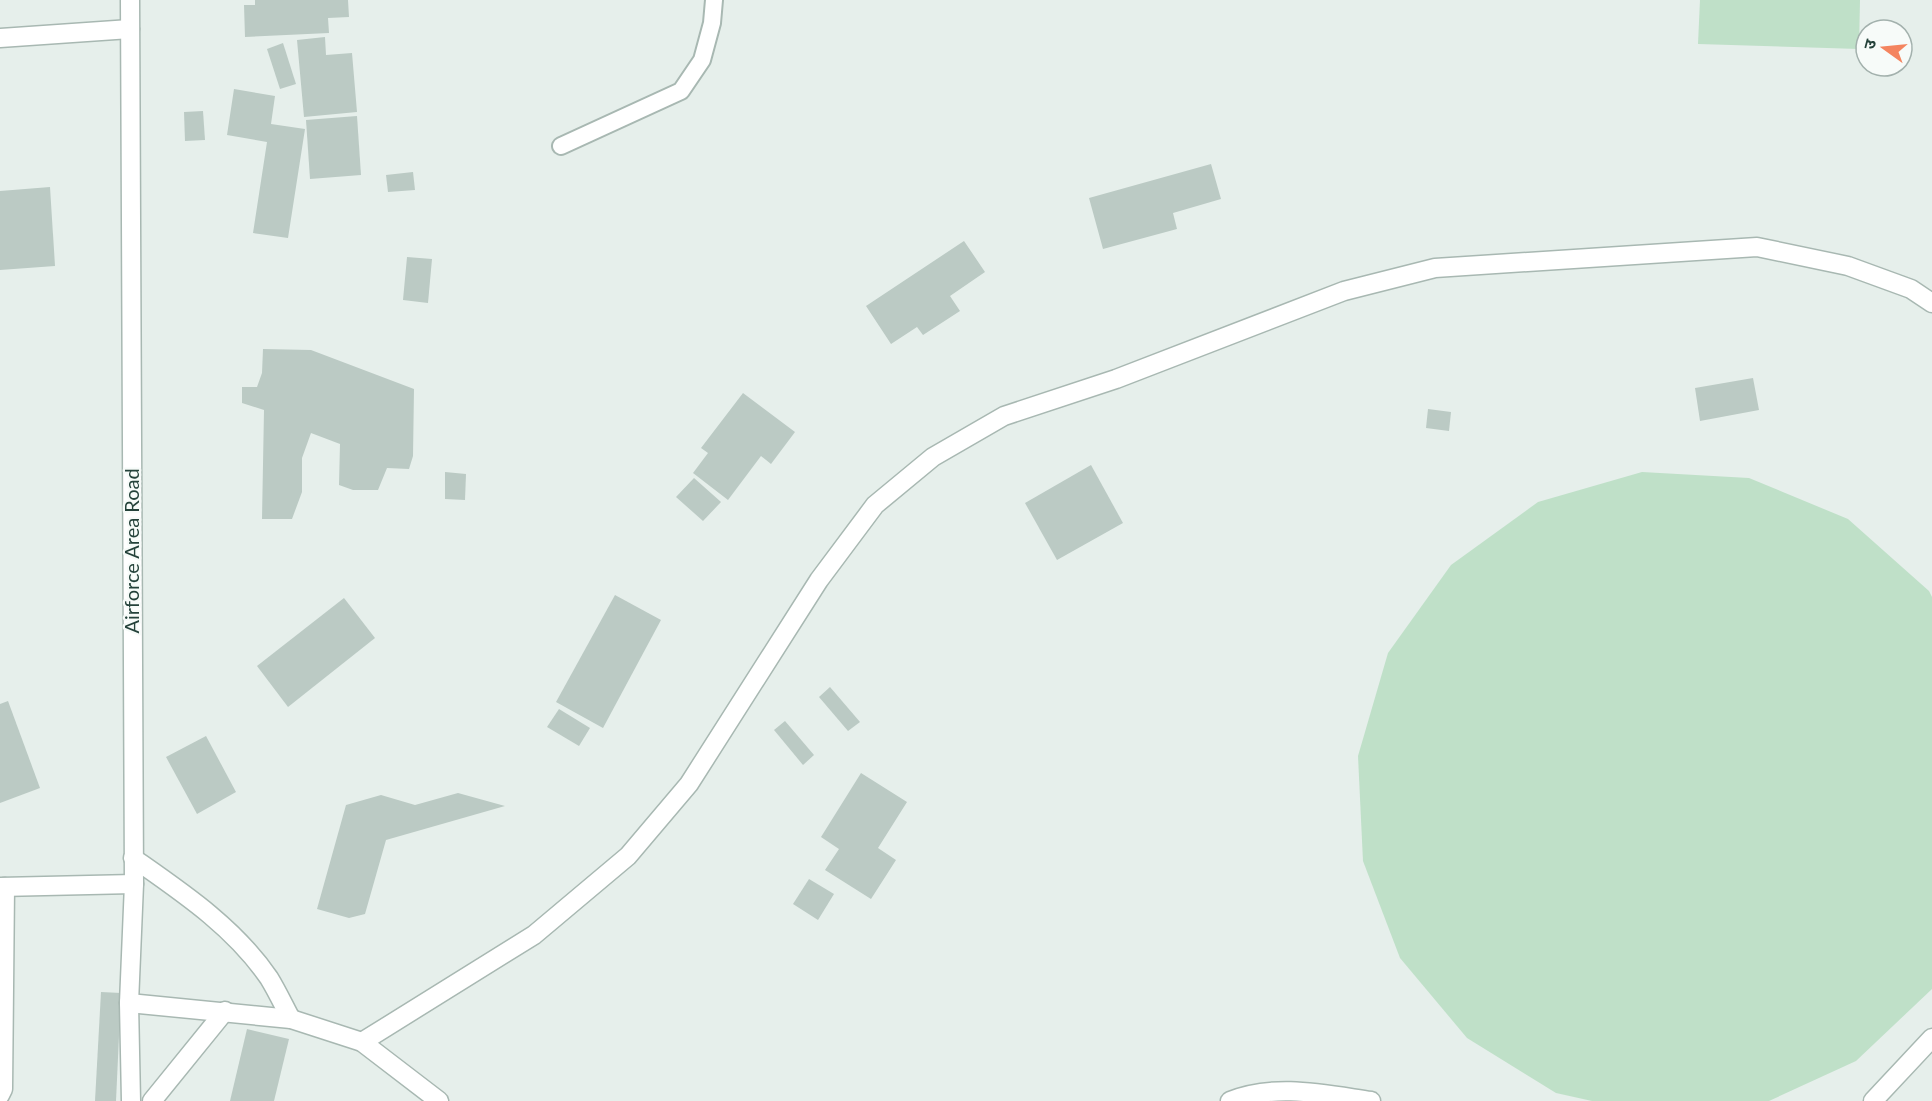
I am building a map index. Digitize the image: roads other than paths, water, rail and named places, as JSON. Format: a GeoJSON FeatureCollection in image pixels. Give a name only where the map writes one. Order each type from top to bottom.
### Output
{"type":"FeatureCollection","features":[{"type":"Feature","properties":{"kind":"street","name":"Airforce Area Road"},"geometry":{"type":"LineString","coordinates":[[130,0],[134,884],[129,1003],[131,1101]]}},
{"type":"Feature","properties":{"kind":"street"},"geometry":{"type":"LineString","coordinates":[[0,38],[130,29]]}},
{"type":"Feature","properties":{"kind":"street"},"geometry":{"type":"LineString","coordinates":[[362,1042],[534,935],[628,856],[689,784],[819,580],[875,505],[933,457],[1004,416],[1116,379],[1344,291],[1435,268],[1757,247],[1848,266],[1911,289],[1932,303]]}},
{"type":"Feature","properties":{"kind":"street"},"geometry":{"type":"LineString","coordinates":[[133,858],[204,908],[240,942],[269,978],[291,1019]]}},
{"type":"Feature","properties":{"kind":"street"},"geometry":{"type":"LineString","coordinates":[[0,1095],[3,1089],[3,887],[134,884]]}},
{"type":"Feature","properties":{"kind":"street"},"geometry":{"type":"LineString","coordinates":[[129,1003],[291,1019],[362,1042],[439,1101]]}},
{"type":"Feature","properties":{"kind":"street"},"geometry":{"type":"LineString","coordinates":[[152,1101],[225,1011]]}},
{"type":"Feature","properties":{"kind":"street"},"geometry":{"type":"LineString","coordinates":[[1873,1101],[1932,1038]]}},
{"type":"Feature","properties":{"kind":"street"},"geometry":{"type":"LineString","coordinates":[[1230,1101],[1250,1093],[1294,1090],[1371,1101]]}},
{"type":"Feature","properties":{"kind":"lane"},"geometry":{"type":"LineString","coordinates":[[561,146],[681,91],[702,60],[712,23],[714,0]]}}]}
